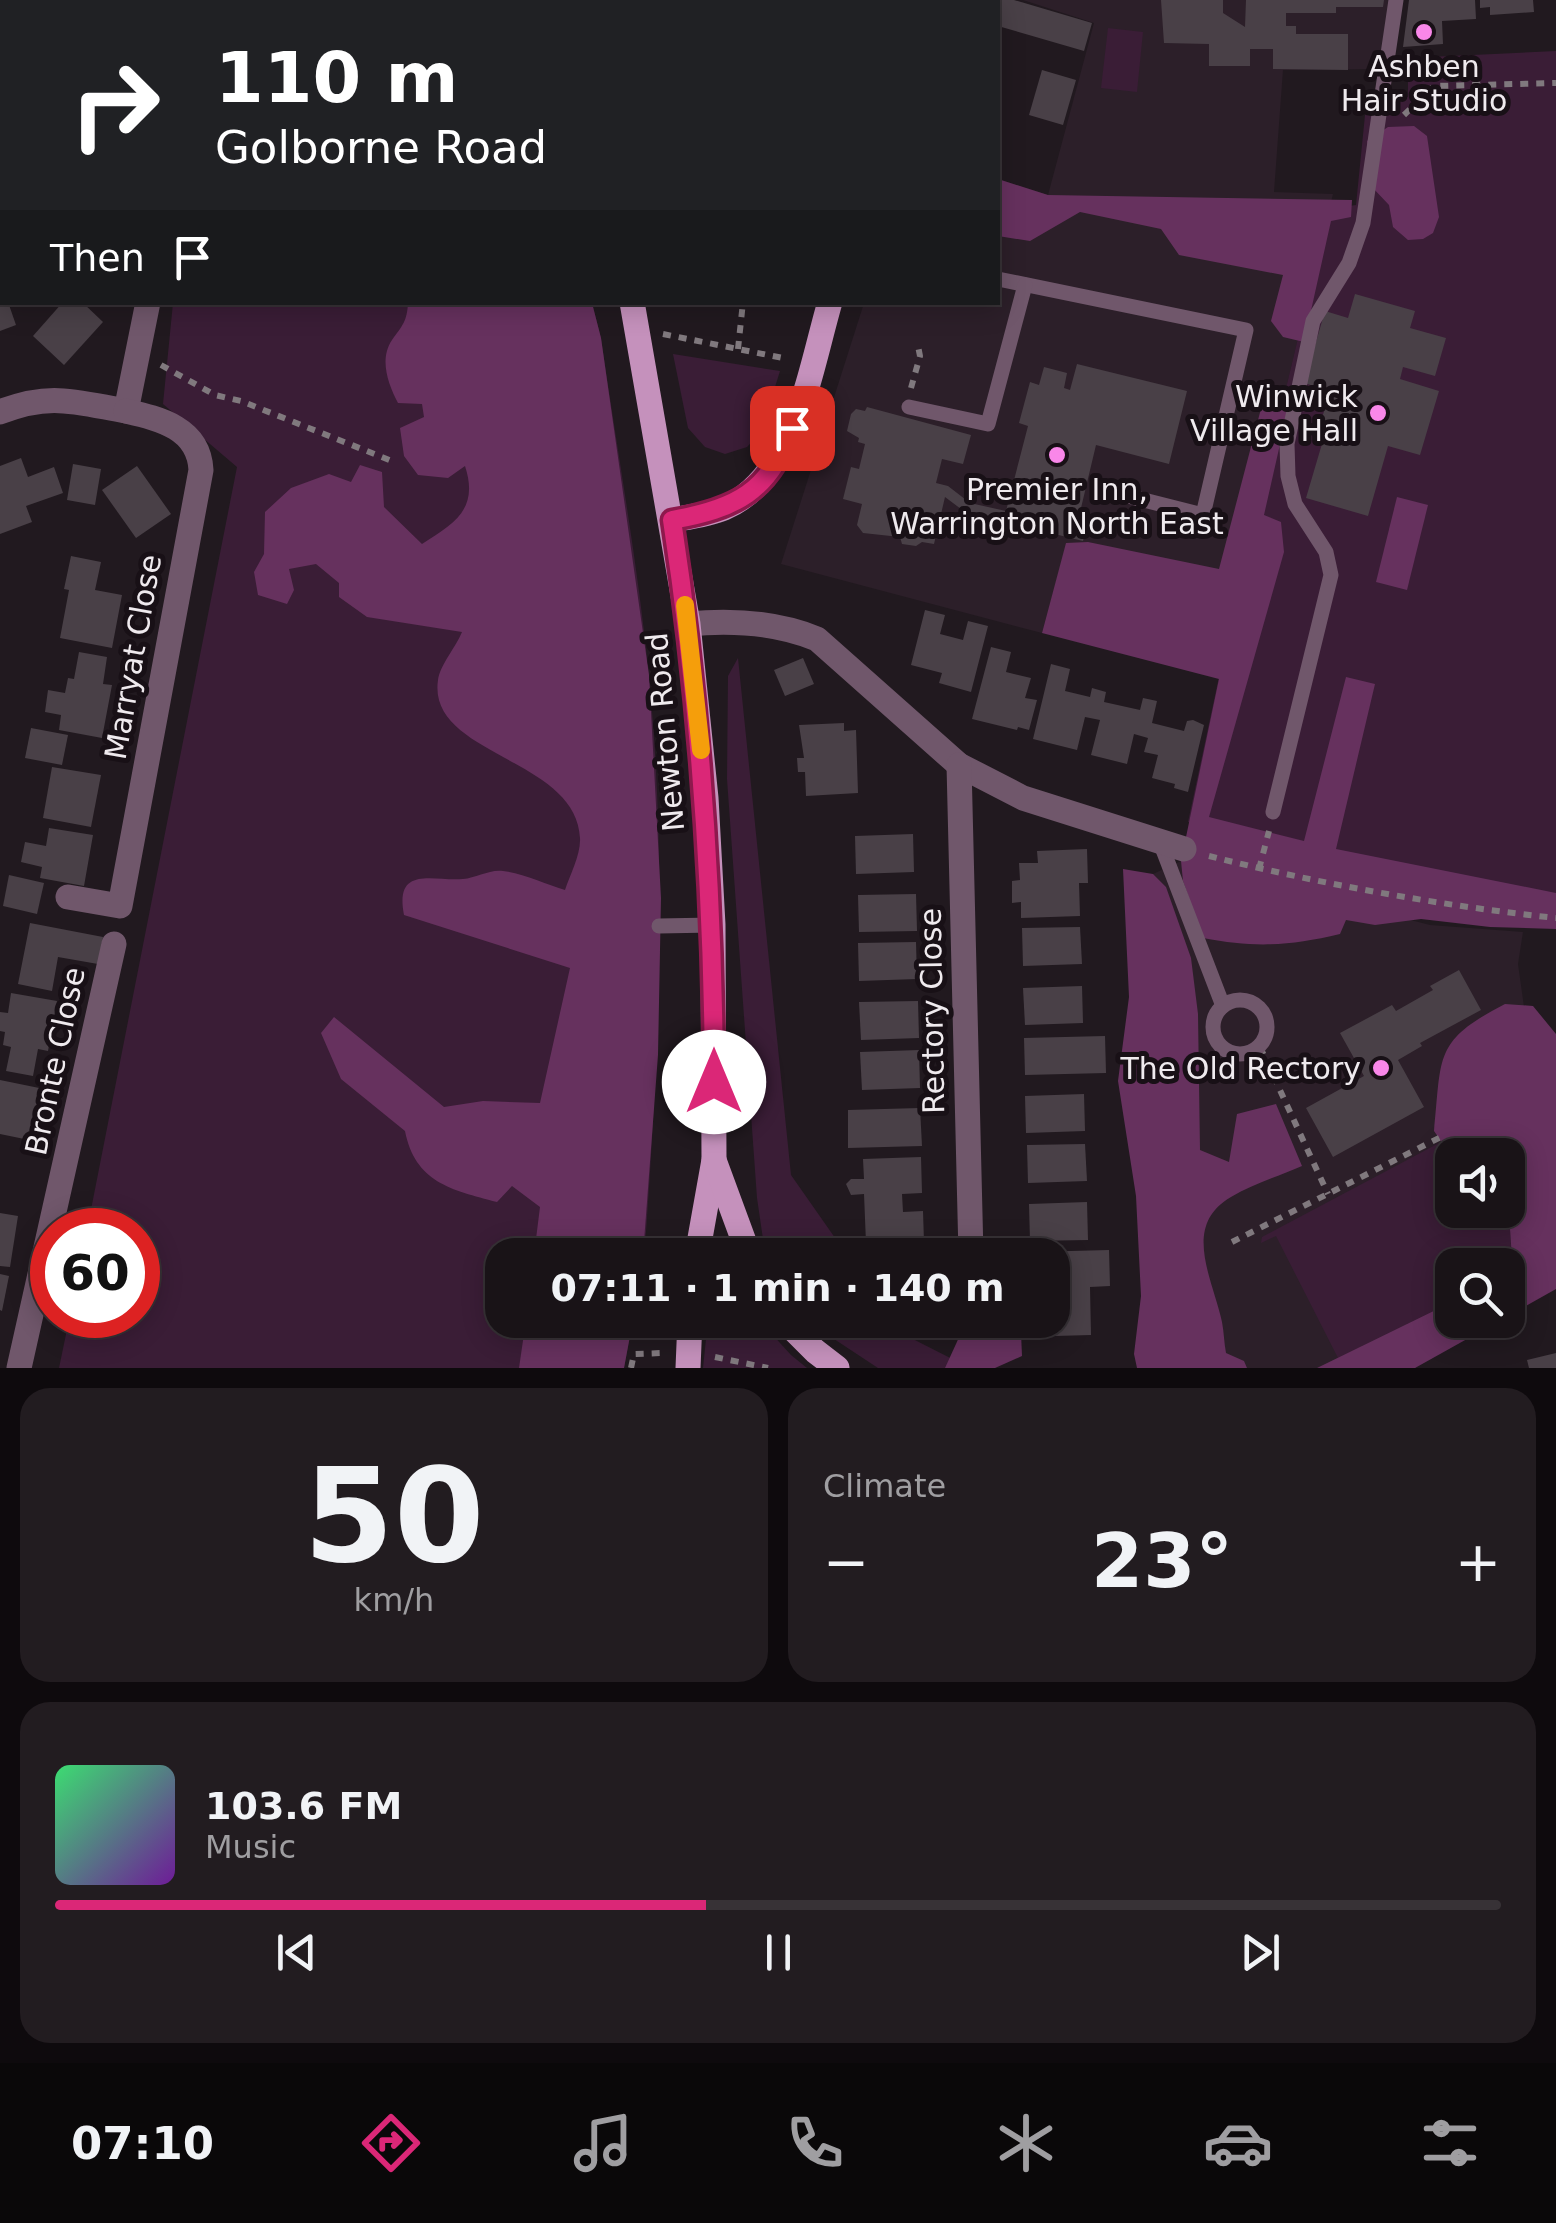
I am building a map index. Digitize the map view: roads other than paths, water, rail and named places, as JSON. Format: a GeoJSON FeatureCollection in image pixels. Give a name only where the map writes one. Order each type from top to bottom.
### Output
{"type":"FeatureCollection","features":[{"type":"Feature","properties":{"kind":"main road","name":"Newton Road"},"geometry":{"type":"LineString","coordinates":[[633,305],[688,624],[706,798],[713,925],[714,1160],[699,1238]]}},
{"type":"Feature","properties":{"kind":"main road"},"geometry":{"type":"LineString","coordinates":[[672,520],[724,508],[759,486],[779,460],[829,305]]}},
{"type":"Feature","properties":{"kind":"main road","name":"Newton Road"},"geometry":{"type":"LineString","coordinates":[[714,1160],[743,1238]]}},
{"type":"Feature","properties":{"kind":"main road"},"geometry":{"type":"LineString","coordinates":[[688,1368],[689,1338]]}},
{"type":"Feature","properties":{"kind":"main road"},"geometry":{"type":"LineString","coordinates":[[802,1338],[838,1368]]}},
{"type":"Feature","properties":{"kind":"street"},"geometry":{"type":"LineString","coordinates":[[126,412],[147,305]]}},
{"type":"Feature","properties":{"kind":"street","name":"Marryat Close"},"geometry":{"type":"LineString","coordinates":[[0,412],[28,401],[55,399],[162,420],[180,429],[194,444],[200,458],[201,470],[120,906],[68,897]]}},
{"type":"Feature","properties":{"kind":"street"},"geometry":{"type":"LineString","coordinates":[[688,624],[755,624],[790,629],[817,639],[959,765],[1022,798],[1172,845]]}},
{"type":"Feature","properties":{"kind":"street","name":"Rectory Close"},"geometry":{"type":"LineString","coordinates":[[959,765],[971,1238]]}},
{"type":"Feature","properties":{"kind":"street","name":"Bronte Close"},"geometry":{"type":"LineString","coordinates":[[19,1368],[114,944]]}},
{"type":"Feature","properties":{"kind":"lane"},"geometry":{"type":"LineString","coordinates":[[1273,812],[1331,574],[1326,552],[1296,504],[1288,476],[1287,444],[1313,321],[1349,263],[1363,222],[1396,0]]}},
{"type":"Feature","properties":{"kind":"lane"},"geometry":{"type":"LineString","coordinates":[[1000,279],[1246,330],[1204,514],[1124,495]]}},
{"type":"Feature","properties":{"kind":"lane"},"geometry":{"type":"LineString","coordinates":[[910,400],[988,424],[1025,285]]}},
{"type":"Feature","properties":{"kind":"lane"},"geometry":{"type":"LineString","coordinates":[[1172,845],[1222,1006]]}},
{"type":"Feature","properties":{"kind":"lane"},"geometry":{"type":"LineString","coordinates":[[658,926],[713,925]]}},
{"type":"Feature","properties":{"kind":"lane"},"geometry":{"type":"LineString","coordinates":[[1239,999],[1249,1000],[1264,1012],[1268,1030],[1260,1047],[1243,1054],[1226,1050],[1220,1044],[1213,1029],[1222,1006],[1239,999]]}},
{"type":"Feature","properties":{"kind":"place","name":"Ashben Hair Studio"},"geometry":{"type":"Point","coordinates":[1424,32]}},
{"type":"Feature","properties":{"kind":"place","name":"Winwick Village Hall"},"geometry":{"type":"Point","coordinates":[1378,413]}},
{"type":"Feature","properties":{"kind":"place","name":"Premier Inn, Warrington North East"},"geometry":{"type":"Point","coordinates":[1057,455]}},
{"type":"Feature","properties":{"kind":"place","name":"The Old Rectory"},"geometry":{"type":"Point","coordinates":[1381,1068]}}]}
